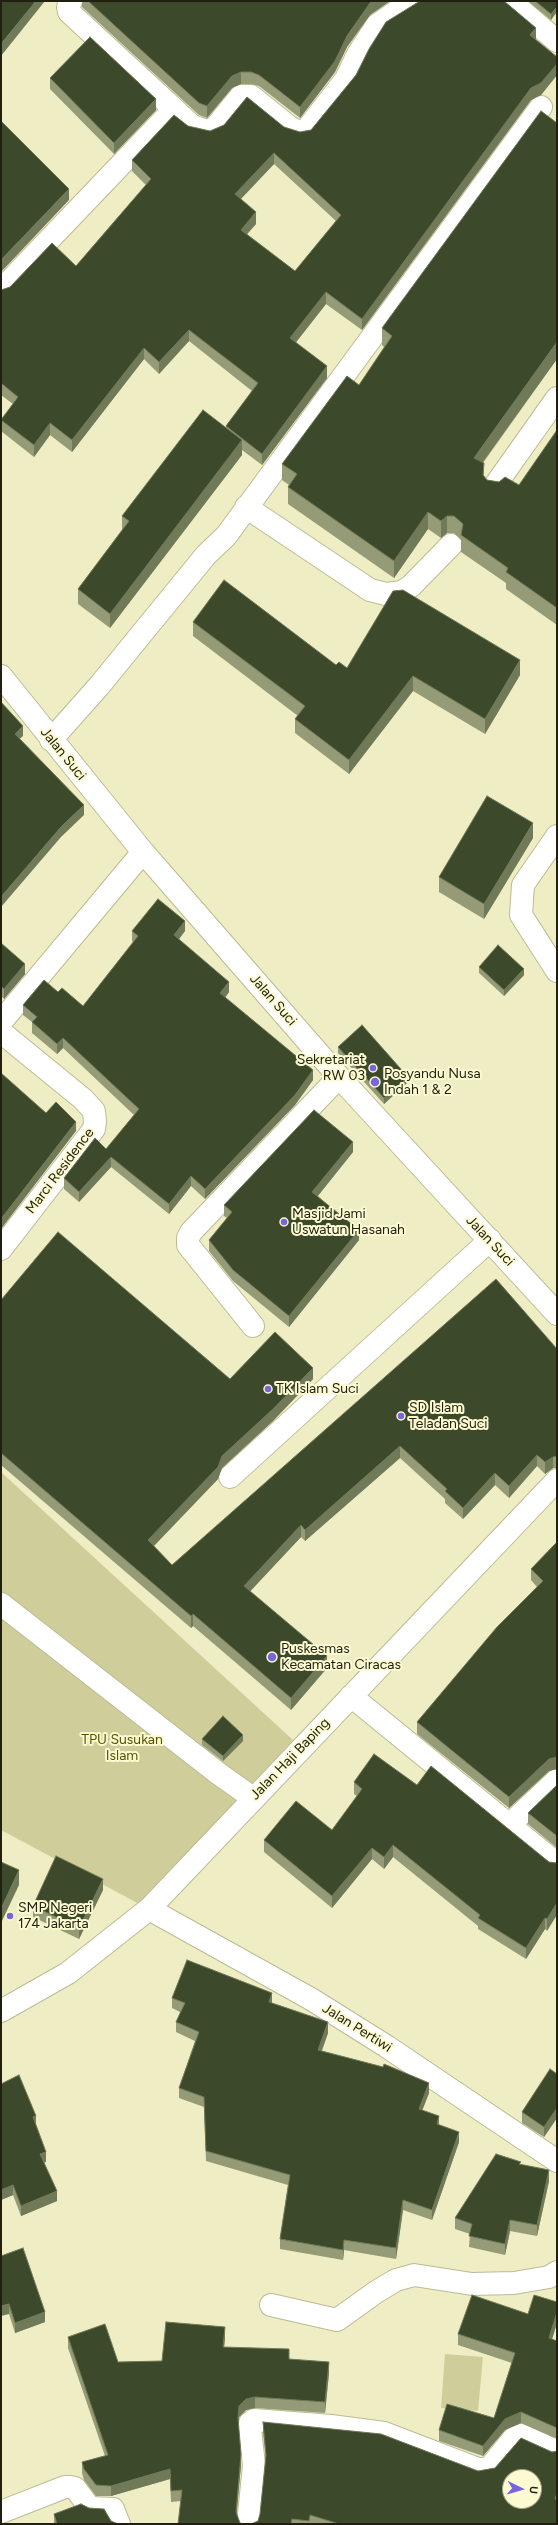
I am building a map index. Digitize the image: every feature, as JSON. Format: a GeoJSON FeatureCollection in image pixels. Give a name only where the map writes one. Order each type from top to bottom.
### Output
{"type":"FeatureCollection","features":[{"type":"Feature","properties":{"kind":"street"},"geometry":{"type":"LineString","coordinates":[[71,1],[68,7],[69,12],[192,126],[207,131],[214,129],[241,96],[251,96],[292,129],[302,132],[308,128],[346,79],[358,54],[378,25],[400,9],[416,1]]}},
{"type":"Feature","properties":{"kind":"street"},"geometry":{"type":"LineString","coordinates":[[510,1],[557,41]]}},
{"type":"Feature","properties":{"kind":"street"},"geometry":{"type":"LineString","coordinates":[[51,740],[99,686],[206,555],[226,536],[541,107]]}},
{"type":"Feature","properties":{"kind":"street"},"geometry":{"type":"LineString","coordinates":[[1,290],[174,109]]}},
{"type":"Feature","properties":{"kind":"street"},"geometry":{"type":"LineString","coordinates":[[494,487],[557,398]]}},
{"type":"Feature","properties":{"kind":"street"},"geometry":{"type":"LineString","coordinates":[[246,507],[370,590],[386,594],[402,592],[411,586],[451,545]]}},
{"type":"Feature","properties":{"kind":"street","name":"Jalan Suci"},"geometry":{"type":"LineString","coordinates":[[1,676],[8,698],[51,740],[143,852],[339,1077],[557,1314]]}},
{"type":"Feature","properties":{"kind":"street"},"geometry":{"type":"LineString","coordinates":[[557,836],[523,886],[520,915],[557,971]]}},
{"type":"Feature","properties":{"kind":"street"},"geometry":{"type":"LineString","coordinates":[[1,1022],[143,852]]}},
{"type":"Feature","properties":{"kind":"street","name":"Marci Residence"},"geometry":{"type":"LineString","coordinates":[[1,1032],[83,1099],[94,1111],[95,1116],[94,1129],[1,1249]]}},
{"type":"Feature","properties":{"kind":"street"},"geometry":{"type":"LineString","coordinates":[[253,1326],[188,1245],[190,1232],[339,1077]]}},
{"type":"Feature","properties":{"kind":"street"},"geometry":{"type":"LineString","coordinates":[[230,1477],[490,1240]]}},
{"type":"Feature","properties":{"kind":"street","name":"Jalan Haji Baping"},"geometry":{"type":"LineString","coordinates":[[1,2011],[68,1973],[149,1909],[557,1480]]}},
{"type":"Feature","properties":{"kind":"street"},"geometry":{"type":"LineString","coordinates":[[1,1604],[219,1774],[253,1798]]}},
{"type":"Feature","properties":{"kind":"street"},"geometry":{"type":"LineString","coordinates":[[351,1696],[557,1864]]}},
{"type":"Feature","properties":{"kind":"street"},"geometry":{"type":"LineString","coordinates":[[509,1825],[557,1780]]}},
{"type":"Feature","properties":{"kind":"street","name":"Jalan Pertiwi"},"geometry":{"type":"LineString","coordinates":[[149,1909],[311,1999],[386,2046],[557,2161]]}},
{"type":"Feature","properties":{"kind":"street"},"geometry":{"type":"LineString","coordinates":[[271,2305],[337,2320],[376,2292],[396,2280],[414,2275],[472,2284],[514,2283],[549,2277],[557,2272]]}},
{"type":"Feature","properties":{"kind":"street"},"geometry":{"type":"LineString","coordinates":[[248,2524],[254,2465],[250,2423],[254,2420],[331,2426],[384,2433],[478,2469],[487,2469],[514,2438],[521,2435],[557,2451]]}},
{"type":"Feature","properties":{"kind":"street"},"geometry":{"type":"LineString","coordinates":[[1,2512],[70,2487],[75,2488],[90,2508],[113,2509],[119,2524]]}},
{"type":"Feature","properties":{"kind":"green space","name":"TPU Susukan Islam"},"geometry":{"type":"Polygon","coordinates":[[[1,1472],[293,1740],[143,1906],[1,1830],[1,1472]]]}},
{"type":"Feature","properties":{"kind":"green space"},"geometry":{"type":"Polygon","coordinates":[[[445,2354],[483,2357],[478,2411],[441,2408],[445,2354]]]}},
{"type":"Feature","properties":{"kind":"building"},"geometry":{"type":"Polygon","coordinates":[[[1,1],[36,1],[1,44],[1,1]]]}},
{"type":"Feature","properties":{"kind":"building"},"geometry":{"type":"Polygon","coordinates":[[[88,1],[373,1],[370,3],[347,36],[335,61],[300,107],[259,75],[251,72],[241,72],[232,76],[207,106],[199,103],[88,1]]]}},
{"type":"Feature","properties":{"kind":"building"},"geometry":{"type":"Polygon","coordinates":[[[420,1],[504,1],[536,28],[530,35],[557,57],[557,64],[541,83],[531,88],[362,319],[326,292],[290,338],[327,366],[262,454],[226,426],[258,383],[189,330],[159,362],[144,348],[72,440],[50,423],[34,445],[1,420],[18,397],[1,383],[1,290],[10,287],[52,243],[76,266],[151,179],[132,160],[174,115],[188,126],[210,131],[224,125],[247,97],[284,127],[300,132],[311,130],[356,75],[369,49],[386,22],[420,1]],[[274,153],[235,194],[256,212],[241,230],[295,271],[341,215],[274,153]]]}},
{"type":"Feature","properties":{"kind":"building"},"geometry":{"type":"Polygon","coordinates":[[[535,1],[557,1],[557,7],[551,14],[535,1]]]}},
{"type":"Feature","properties":{"kind":"building"},"geometry":{"type":"Polygon","coordinates":[[[90,37],[156,99],[114,143],[50,78],[90,37]]]}},
{"type":"Feature","properties":{"kind":"building"},"geometry":{"type":"Polygon","coordinates":[[[541,111],[557,123],[557,342],[474,458],[484,463],[483,475],[487,480],[499,482],[505,477],[519,485],[557,430],[557,608],[506,572],[508,568],[461,535],[463,524],[454,516],[447,516],[441,521],[428,512],[394,561],[288,487],[297,474],[282,464],[347,376],[359,385],[392,336],[382,328],[541,111]]]}},
{"type":"Feature","properties":{"kind":"building"},"geometry":{"type":"Polygon","coordinates":[[[1,121],[69,189],[1,260],[1,121]]]}},
{"type":"Feature","properties":{"kind":"building"},"geometry":{"type":"Polygon","coordinates":[[[203,410],[242,440],[110,614],[78,589],[129,521],[122,516],[203,410]]]}},
{"type":"Feature","properties":{"kind":"building"},"geometry":{"type":"Polygon","coordinates":[[[224,580],[336,665],[339,662],[347,668],[393,591],[403,590],[520,660],[485,719],[413,676],[349,760],[295,719],[305,706],[193,622],[224,580]]]}},
{"type":"Feature","properties":{"kind":"building"},"geometry":{"type":"Polygon","coordinates":[[[1,702],[23,726],[15,734],[84,805],[61,827],[1,897],[1,702]]]}},
{"type":"Feature","properties":{"kind":"building"},"geometry":{"type":"Polygon","coordinates":[[[487,796],[533,823],[484,904],[439,877],[487,796]]]}},
{"type":"Feature","properties":{"kind":"building"},"geometry":{"type":"Polygon","coordinates":[[[158,899],[185,921],[174,935],[229,982],[220,993],[313,1070],[295,1095],[205,1189],[191,1176],[169,1204],[111,1157],[79,1192],[64,1178],[95,1138],[106,1149],[139,1109],[63,1038],[57,1044],[32,1022],[37,1017],[23,1005],[44,980],[58,992],[62,988],[83,1006],[138,936],[132,931],[158,899]]]}},
{"type":"Feature","properties":{"kind":"building"},"geometry":{"type":"Polygon","coordinates":[[[1,943],[25,964],[4,989],[1,986],[1,943]]]}},
{"type":"Feature","properties":{"kind":"building"},"geometry":{"type":"Polygon","coordinates":[[[498,945],[524,969],[504,990],[479,967],[498,945]]]}},
{"type":"Feature","properties":{"kind":"building","name":"Sekretariat RW 03"},"geometry":{"type":"Polygon","coordinates":[[[362,1025],[408,1077],[384,1098],[338,1047],[362,1025]]]}},
{"type":"Feature","properties":{"kind":"building"},"geometry":{"type":"Polygon","coordinates":[[[1,1073],[46,1113],[56,1102],[76,1122],[1,1219],[1,1073]]]}},
{"type":"Feature","properties":{"kind":"building","name":"Masjid Jami Uswatun Hasanah"},"geometry":{"type":"Polygon","coordinates":[[[314,1110],[353,1142],[312,1192],[359,1230],[289,1316],[233,1270],[209,1240],[232,1212],[224,1205],[314,1110]]]}},
{"type":"Feature","properties":{"kind":"building"},"geometry":{"type":"Polygon","coordinates":[[[58,1232],[230,1379],[275,1332],[313,1368],[273,1409],[222,1456],[218,1467],[148,1540],[172,1565],[496,1279],[557,1349],[557,1456],[545,1462],[537,1455],[509,1486],[495,1473],[463,1508],[445,1491],[447,1489],[400,1446],[305,1530],[301,1525],[244,1586],[327,1656],[291,1698],[193,1614],[191,1616],[1,1453],[1,1300],[58,1232]]]}},
{"type":"Feature","properties":{"kind":"building"},"geometry":{"type":"Polygon","coordinates":[[[557,1542],[557,1757],[549,1759],[509,1797],[417,1722],[497,1627],[543,1581],[531,1569],[557,1542]]]}},
{"type":"Feature","properties":{"kind":"building"},"geometry":{"type":"Polygon","coordinates":[[[223,1716],[243,1735],[223,1756],[202,1739],[223,1716]]]}},
{"type":"Feature","properties":{"kind":"building"},"geometry":{"type":"Polygon","coordinates":[[[374,1754],[417,1785],[431,1766],[549,1862],[557,1863],[557,1903],[547,1919],[545,1918],[526,1948],[478,1918],[480,1915],[393,1845],[384,1857],[372,1848],[332,1896],[264,1840],[296,1801],[332,1830],[362,1789],[354,1782],[374,1754]]]}},
{"type":"Feature","properties":{"kind":"building"},"geometry":{"type":"Polygon","coordinates":[[[557,1785],[557,1836],[528,1813],[557,1785]]]}},
{"type":"Feature","properties":{"kind":"building"},"geometry":{"type":"Polygon","coordinates":[[[56,1856],[103,1879],[79,1928],[33,1906],[56,1856]]]}},
{"type":"Feature","properties":{"kind":"building"},"geometry":{"type":"Polygon","coordinates":[[[1,1862],[19,1870],[1,1909],[1,1862]]]}},
{"type":"Feature","properties":{"kind":"building"},"geometry":{"type":"Polygon","coordinates":[[[187,1960],[272,1993],[269,2002],[328,2022],[318,2050],[383,2067],[384,2064],[429,2083],[419,2109],[439,2116],[437,2124],[459,2132],[432,2210],[403,2200],[396,2248],[344,2240],[343,2250],[280,2239],[290,2175],[206,2151],[204,2097],[179,2088],[199,2032],[176,2022],[185,2003],[172,1998],[187,1960]]]}},
{"type":"Feature","properties":{"kind":"building"},"geometry":{"type":"Polygon","coordinates":[[[550,2069],[557,2074],[557,2108],[544,2127],[522,2112],[550,2069]]]}},
{"type":"Feature","properties":{"kind":"building"},"geometry":{"type":"Polygon","coordinates":[[[19,2075],[36,2116],[33,2117],[46,2152],[40,2154],[57,2191],[21,2206],[13,2185],[1,2190],[1,2084],[19,2075]]]}},
{"type":"Feature","properties":{"kind":"building"},"geometry":{"type":"Polygon","coordinates":[[[496,2154],[521,2162],[519,2164],[549,2170],[537,2225],[510,2220],[505,2244],[469,2236],[472,2224],[455,2218],[496,2154]]]}},
{"type":"Feature","properties":{"kind":"building"},"geometry":{"type":"Polygon","coordinates":[[[23,2248],[45,2312],[15,2323],[9,2304],[1,2306],[1,2256],[23,2248]]]}},
{"type":"Feature","properties":{"kind":"building"},"geometry":{"type":"Polygon","coordinates":[[[472,2295],[528,2314],[534,2295],[557,2302],[557,2312],[549,2338],[557,2341],[557,2428],[521,2412],[505,2419],[483,2446],[439,2430],[447,2404],[494,2418],[515,2353],[458,2334],[472,2295]]]}},
{"type":"Feature","properties":{"kind":"building"},"geometry":{"type":"Polygon","coordinates":[[[166,2322],[225,2327],[223,2347],[289,2349],[289,2359],[329,2362],[325,2402],[255,2397],[246,2399],[239,2406],[238,2418],[241,2454],[236,2512],[240,2523],[243,2524],[178,2524],[182,2490],[171,2491],[170,2469],[111,2486],[96,2485],[84,2469],[82,2462],[108,2455],[68,2337],[105,2324],[118,2362],[162,2361],[166,2322]]]}},
{"type":"Feature","properties":{"kind":"building"},"geometry":{"type":"Polygon","coordinates":[[[263,2422],[381,2434],[478,2471],[495,2468],[521,2438],[552,2452],[557,2451],[557,2493],[555,2499],[557,2500],[557,2524],[339,2524],[310,2515],[309,2521],[292,2519],[291,2524],[251,2524],[258,2521],[266,2455],[263,2422]]]}},
{"type":"Feature","properties":{"kind":"building"},"geometry":{"type":"Polygon","coordinates":[[[81,2504],[89,2508],[104,2509],[111,2521],[118,2524],[57,2524],[54,2514],[81,2504]]]}},
{"type":"Feature","properties":{"kind":"place","name":"Sekretariat RW 03"},"geometry":{"type":"Point","coordinates":[373,1068]}},
{"type":"Feature","properties":{"kind":"place","name":"Posyandu Nusa Indah 1 & 2"},"geometry":{"type":"Point","coordinates":[375,1082]}},
{"type":"Feature","properties":{"kind":"place","name":"Masjid Jami Uswatun Hasanah"},"geometry":{"type":"Point","coordinates":[284,1222]}},
{"type":"Feature","properties":{"kind":"place","name":"TK Islam Suci"},"geometry":{"type":"Point","coordinates":[268,1389]}},
{"type":"Feature","properties":{"kind":"place","name":"SD Islam Teladan Suci"},"geometry":{"type":"Point","coordinates":[401,1416]}},
{"type":"Feature","properties":{"kind":"place","name":"Puskesmas Kecamatan Ciracas"},"geometry":{"type":"Point","coordinates":[272,1657]}},
{"type":"Feature","properties":{"kind":"place","name":"SMP Negeri 174 Jakarta"},"geometry":{"type":"Point","coordinates":[10,1916]}}]}
